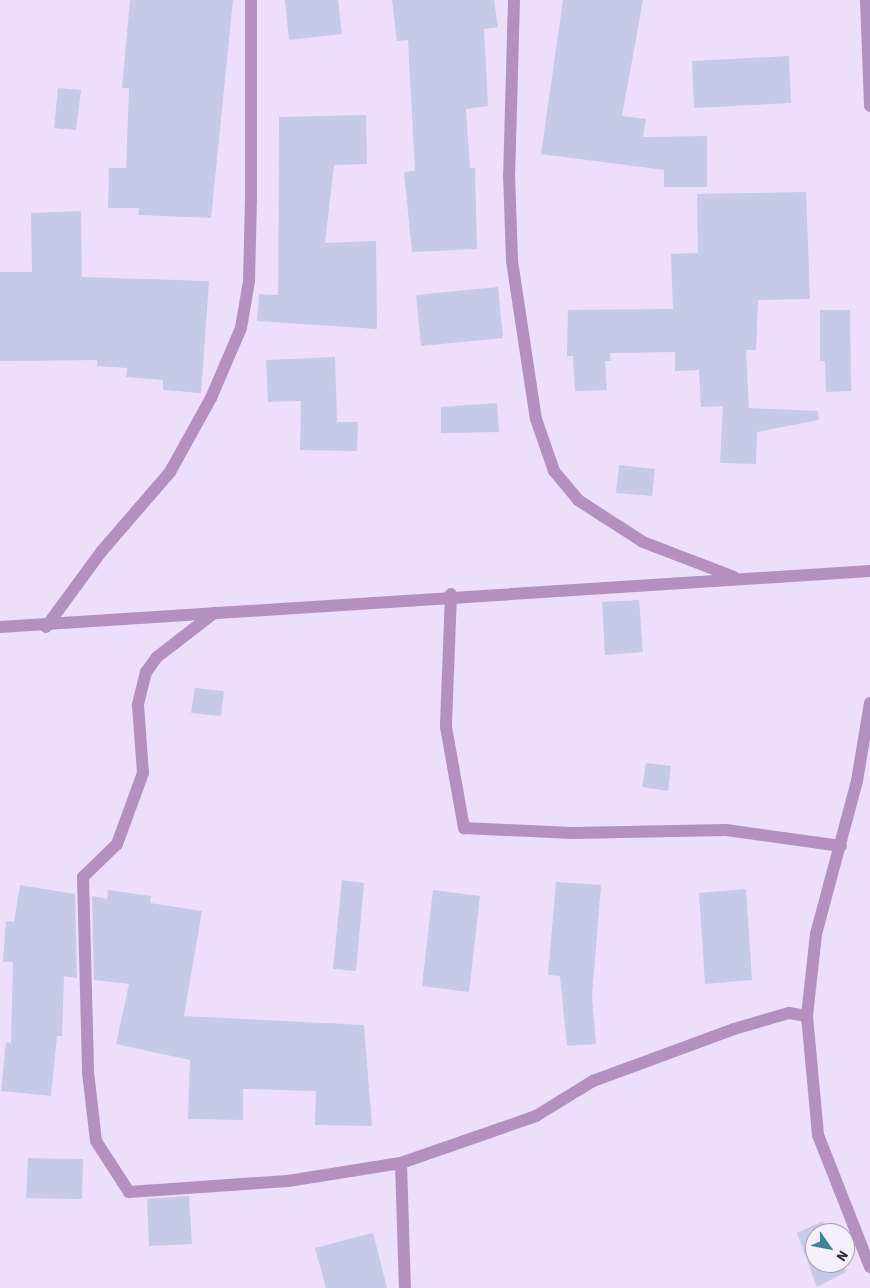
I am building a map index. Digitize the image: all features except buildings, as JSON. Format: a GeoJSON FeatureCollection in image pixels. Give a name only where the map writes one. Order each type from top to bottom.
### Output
{"type":"FeatureCollection","features":[{"type":"Feature","properties":{"kind":"street"},"geometry":{"type":"LineString","coordinates":[[46,627],[101,552],[170,472],[211,398],[242,328],[251,218],[251,0]]}},
{"type":"Feature","properties":{"kind":"street"},"geometry":{"type":"LineString","coordinates":[[514,0],[509,174],[512,261],[536,419],[554,471],[578,500],[643,542],[739,579]]}},
{"type":"Feature","properties":{"kind":"street"},"geometry":{"type":"LineString","coordinates":[[866,0],[870,106]]}},
{"type":"Feature","properties":{"kind":"street"},"geometry":{"type":"LineString","coordinates":[[0,627],[46,627],[451,594],[870,571]]}},
{"type":"Feature","properties":{"kind":"street"},"geometry":{"type":"LineString","coordinates":[[451,594],[446,727],[464,828],[572,833],[726,830],[841,846]]}},
{"type":"Feature","properties":{"kind":"street"},"geometry":{"type":"LineString","coordinates":[[214,614],[157,657],[146,672],[138,705],[143,773],[117,844],[83,877],[88,1072],[96,1141],[129,1192],[288,1182],[401,1163],[536,1116],[593,1081],[734,1029],[789,1013],[807,1016]]}},
{"type":"Feature","properties":{"kind":"street"},"geometry":{"type":"LineString","coordinates":[[870,703],[841,846],[816,934],[807,1016],[818,1136],[870,1267]]}},
{"type":"Feature","properties":{"kind":"street"},"geometry":{"type":"LineString","coordinates":[[401,1163],[405,1288]]}}]}
